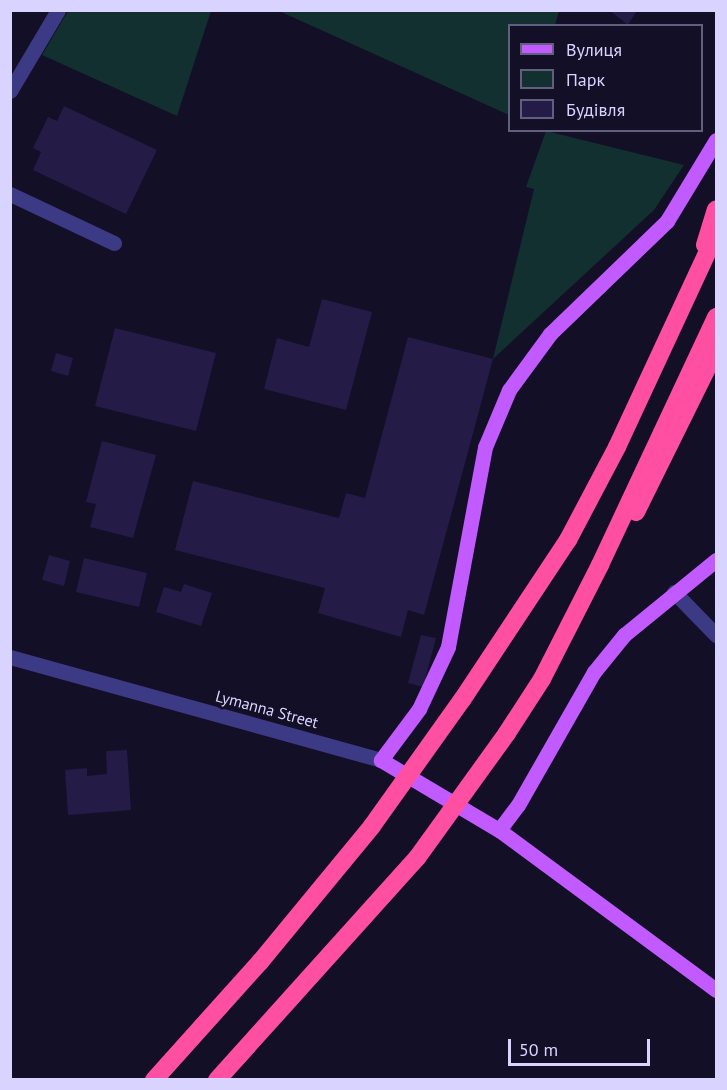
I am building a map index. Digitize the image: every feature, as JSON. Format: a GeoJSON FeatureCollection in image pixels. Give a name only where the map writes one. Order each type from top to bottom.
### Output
{"type":"FeatureCollection","features":[{"type":"Feature","properties":{"kind":"highway"},"geometry":{"type":"LineString","coordinates":[[685,303],[717,210]]}},
{"type":"Feature","properties":{"kind":"highway"},"geometry":{"type":"LineString","coordinates":[[154,1080],[260,962],[372,826],[462,700],[568,540],[717,234]]}},
{"type":"Feature","properties":{"kind":"highway"},"geometry":{"type":"LineString","coordinates":[[217,1080],[417,858],[507,733],[542,679],[600,566],[717,318]]}},
{"type":"Feature","properties":{"kind":"highway"},"geometry":{"type":"LineString","coordinates":[[600,566],[653,484],[717,350]]}},
{"type":"Feature","properties":{"kind":"main road"},"geometry":{"type":"LineString","coordinates":[[381,760],[419,709],[448,647],[484,447],[509,390],[550,334],[667,221],[717,140]]}},
{"type":"Feature","properties":{"kind":"main road"},"geometry":{"type":"LineString","coordinates":[[499,830],[594,672],[624,635],[674,592],[717,560]]}},
{"type":"Feature","properties":{"kind":"main road","name":"Lymanna Street"},"geometry":{"type":"LineString","coordinates":[[381,760],[499,830],[717,990]]}},
{"type":"Feature","properties":{"kind":"street"},"geometry":{"type":"LineString","coordinates":[[10,91],[58,10]]}},
{"type":"Feature","properties":{"kind":"street"},"geometry":{"type":"LineString","coordinates":[[10,194],[114,243]]}},
{"type":"Feature","properties":{"kind":"street"},"geometry":{"type":"LineString","coordinates":[[674,592],[717,635]]}},
{"type":"Feature","properties":{"kind":"street","name":"Lymanna Street"},"geometry":{"type":"LineString","coordinates":[[10,657],[381,760]]}},
{"type":"Feature","properties":{"kind":"green space"},"geometry":{"type":"Polygon","coordinates":[[[68,11],[211,11],[177,116],[42,55],[68,11]]]}},
{"type":"Feature","properties":{"kind":"green space"},"geometry":{"type":"Polygon","coordinates":[[[279,11],[559,11],[555,24],[508,24],[508,115],[279,11]]]}},
{"type":"Feature","properties":{"kind":"green space"},"geometry":{"type":"Polygon","coordinates":[[[546,132],[684,165],[654,210],[493,359],[534,189],[526,187],[546,132]]]}},
{"type":"Feature","properties":{"kind":"building"},"geometry":{"type":"Polygon","coordinates":[[[609,10],[636,12],[627,24],[609,10]]]}},
{"type":"Feature","properties":{"kind":"building"},"geometry":{"type":"Polygon","coordinates":[[[64,106],[157,150],[126,214],[33,170],[41,152],[33,148],[48,117],[57,121],[64,106]]]}},
{"type":"Feature","properties":{"kind":"building"},"geometry":{"type":"Polygon","coordinates":[[[322,299],[372,312],[346,410],[264,389],[277,338],[309,347],[322,299]]]}},
{"type":"Feature","properties":{"kind":"building"},"geometry":{"type":"Polygon","coordinates":[[[115,328],[216,353],[196,431],[95,406],[115,328]]]}},
{"type":"Feature","properties":{"kind":"building"},"geometry":{"type":"Polygon","coordinates":[[[408,337],[493,359],[424,615],[408,610],[401,637],[318,613],[325,588],[175,550],[193,481],[339,518],[346,493],[365,498],[408,337]]]}},
{"type":"Feature","properties":{"kind":"building"},"geometry":{"type":"Polygon","coordinates":[[[56,353],[73,358],[68,376],[51,371],[56,353]]]}},
{"type":"Feature","properties":{"kind":"building"},"geometry":{"type":"Polygon","coordinates":[[[102,441],[156,455],[133,538],[90,527],[96,504],[86,502],[102,441]]]}},
{"type":"Feature","properties":{"kind":"building"},"geometry":{"type":"Polygon","coordinates":[[[49,555],[70,561],[64,586],[42,580],[49,555]]]}},
{"type":"Feature","properties":{"kind":"building"},"geometry":{"type":"Polygon","coordinates":[[[84,558],[147,573],[139,607],[76,592],[84,558]]]}},
{"type":"Feature","properties":{"kind":"building"},"geometry":{"type":"Polygon","coordinates":[[[184,584],[212,593],[201,626],[156,612],[164,587],[181,592],[184,584]]]}},
{"type":"Feature","properties":{"kind":"building"},"geometry":{"type":"Polygon","coordinates":[[[421,635],[436,638],[423,687],[408,683],[421,635]]]}},
{"type":"Feature","properties":{"kind":"building"},"geometry":{"type":"Polygon","coordinates":[[[127,750],[131,810],[68,815],[65,770],[87,768],[87,776],[107,774],[106,751],[127,750]]]}}]}
